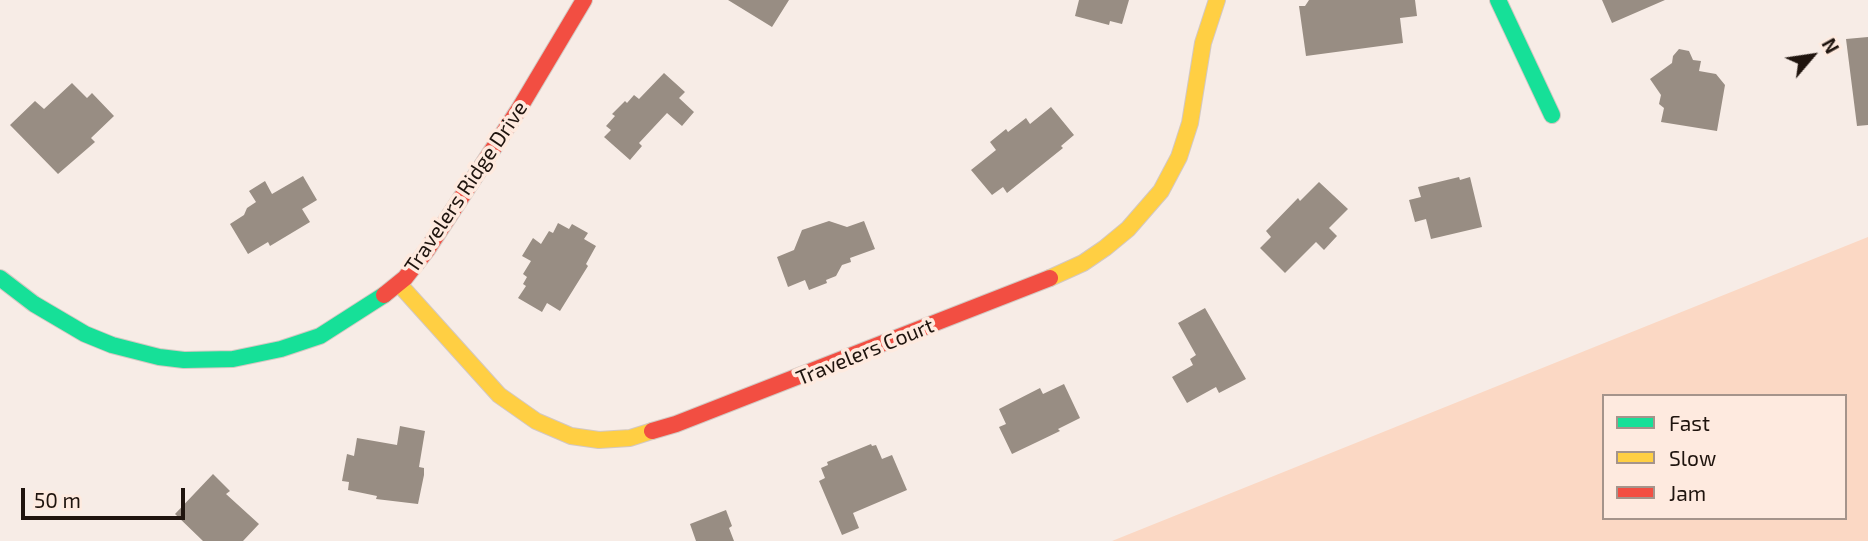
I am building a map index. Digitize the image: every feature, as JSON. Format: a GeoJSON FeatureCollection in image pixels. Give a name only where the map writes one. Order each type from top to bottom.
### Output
{"type":"FeatureCollection","features":[{"type":"Feature","properties":{"kind":"street","name":"Travelers Ridge Drive"},"geometry":{"type":"LineString","coordinates":[[0,278],[34,304],[85,334],[112,345],[159,357],[209,360],[256,355],[320,336],[363,312],[398,284],[442,230],[584,0]]}},
{"type":"Feature","properties":{"kind":"street","name":"Travelers Court"},"geometry":{"type":"LineString","coordinates":[[398,284],[499,395],[536,421],[571,436],[599,440],[630,438],[676,424],[1031,286],[1083,262],[1105,248],[1128,229],[1150,205],[1161,191],[1179,157],[1190,123],[1203,43],[1217,0]]}},
{"type":"Feature","properties":{"kind":"street"},"geometry":{"type":"LineString","coordinates":[[1499,0],[1552,115]]}},
{"type":"Feature","properties":{"kind":"shaded area"},"geometry":{"type":"Polygon","coordinates":[[[1868,237],[1868,541],[1112,541],[1868,237]]]}},
{"type":"Feature","properties":{"kind":"building"},"geometry":{"type":"Polygon","coordinates":[[[728,0],[789,0],[772,27],[728,0]]]}},
{"type":"Feature","properties":{"kind":"building"},"geometry":{"type":"Polygon","coordinates":[[[1079,0],[1129,0],[1122,24],[1110,21],[1109,25],[1075,16],[1079,0]]]}},
{"type":"Feature","properties":{"kind":"building"},"geometry":{"type":"Polygon","coordinates":[[[1309,0],[1415,0],[1417,16],[1400,18],[1403,43],[1306,56],[1299,6],[1305,6],[1309,0]]]}},
{"type":"Feature","properties":{"kind":"building"},"geometry":{"type":"Polygon","coordinates":[[[1602,0],[1665,0],[1612,23],[1602,0]]]}},
{"type":"Feature","properties":{"kind":"building"},"geometry":{"type":"Polygon","coordinates":[[[1868,37],[1868,125],[1857,126],[1846,39],[1868,37]]]}},
{"type":"Feature","properties":{"kind":"building"},"geometry":{"type":"Polygon","coordinates":[[[1679,49],[1689,51],[1693,60],[1701,61],[1699,71],[1716,74],[1725,85],[1717,131],[1661,122],[1664,108],[1659,104],[1661,95],[1650,79],[1672,63],[1673,56],[1679,49]]]}},
{"type":"Feature","properties":{"kind":"building"},"geometry":{"type":"Polygon","coordinates":[[[664,73],[685,92],[679,98],[694,112],[682,126],[667,113],[639,143],[642,146],[630,160],[604,137],[611,130],[606,126],[615,116],[612,114],[625,101],[627,103],[634,95],[639,99],[664,73]]]}},
{"type":"Feature","properties":{"kind":"building"},"geometry":{"type":"Polygon","coordinates":[[[72,83],[87,98],[92,93],[114,116],[91,138],[95,142],[58,174],[10,125],[35,101],[44,109],[72,83]]]}},
{"type":"Feature","properties":{"kind":"building"},"geometry":{"type":"Polygon","coordinates":[[[1051,107],[1074,135],[1061,146],[1063,148],[1007,193],[1003,187],[992,195],[971,170],[996,150],[990,142],[1006,129],[1008,132],[1026,118],[1030,124],[1051,107]]]}},
{"type":"Feature","properties":{"kind":"building"},"geometry":{"type":"Polygon","coordinates":[[[303,176],[317,200],[302,209],[310,222],[270,246],[268,242],[248,254],[230,224],[244,215],[247,208],[256,202],[249,191],[265,181],[272,194],[303,176]]]}},
{"type":"Feature","properties":{"kind":"building"},"geometry":{"type":"Polygon","coordinates":[[[1459,177],[1460,180],[1470,177],[1482,227],[1431,239],[1426,219],[1415,222],[1409,200],[1421,197],[1418,187],[1459,177]]]}},
{"type":"Feature","properties":{"kind":"building"},"geometry":{"type":"Polygon","coordinates":[[[1319,182],[1348,209],[1329,228],[1337,236],[1324,250],[1316,242],[1285,273],[1260,248],[1271,237],[1266,231],[1298,198],[1300,201],[1319,182]]]}},
{"type":"Feature","properties":{"kind":"building"},"geometry":{"type":"Polygon","coordinates":[[[829,221],[847,227],[864,221],[875,249],[850,258],[851,262],[842,265],[836,276],[826,280],[827,283],[809,290],[805,280],[788,287],[777,257],[794,250],[802,230],[829,221]]]}},
{"type":"Feature","properties":{"kind":"building"},"geometry":{"type":"Polygon","coordinates":[[[558,223],[569,229],[572,224],[588,233],[584,239],[596,246],[586,264],[588,266],[560,311],[547,303],[542,312],[518,298],[526,286],[523,284],[527,277],[523,274],[531,261],[522,256],[533,238],[541,244],[549,231],[553,233],[558,223]]]}},
{"type":"Feature","properties":{"kind":"building"},"geometry":{"type":"Polygon","coordinates":[[[1205,308],[1246,379],[1219,393],[1216,387],[1187,403],[1172,377],[1193,365],[1190,359],[1196,355],[1178,323],[1205,308]]]}},
{"type":"Feature","properties":{"kind":"building"},"geometry":{"type":"Polygon","coordinates":[[[1064,384],[1080,418],[1058,429],[1060,431],[1012,454],[999,427],[1006,424],[999,409],[1040,388],[1043,394],[1064,384]]]}},
{"type":"Feature","properties":{"kind":"building"},"geometry":{"type":"Polygon","coordinates":[[[400,426],[425,431],[419,467],[424,468],[424,475],[418,504],[376,499],[377,496],[348,490],[349,482],[342,481],[347,454],[354,456],[357,438],[397,445],[400,426]]]}},
{"type":"Feature","properties":{"kind":"building"},"geometry":{"type":"Polygon","coordinates":[[[871,444],[876,445],[882,459],[892,455],[907,490],[853,513],[859,528],[842,535],[819,481],[825,478],[821,468],[828,465],[827,462],[871,444]]]}},
{"type":"Feature","properties":{"kind":"building"},"geometry":{"type":"Polygon","coordinates":[[[213,474],[230,491],[226,494],[259,524],[243,541],[203,541],[175,514],[213,474]]]}},
{"type":"Feature","properties":{"kind":"building"},"geometry":{"type":"Polygon","coordinates":[[[726,510],[734,541],[696,541],[690,524],[726,510]]]}},
{"type":"Feature","properties":{"kind":"traffic: fast"},"geometry":{"type":"LineString","coordinates":[[1498,0],[1552,115]]}},
{"type":"Feature","properties":{"kind":"traffic: fast"},"geometry":{"type":"LineString","coordinates":[[0,278],[34,304],[85,334],[112,345],[159,357],[184,360],[233,359],[281,349],[320,336],[384,295]]}},
{"type":"Feature","properties":{"kind":"traffic: slow"},"geometry":{"type":"LineString","coordinates":[[1050,278],[1083,263],[1105,248],[1128,229],[1161,191],[1179,157],[1190,123],[1203,43],[1217,0]]}},
{"type":"Feature","properties":{"kind":"traffic: slow"},"geometry":{"type":"LineString","coordinates":[[399,284],[499,395],[536,421],[571,436],[599,440],[630,438],[652,431]]}},
{"type":"Feature","properties":{"kind":"traffic: jam"},"geometry":{"type":"LineString","coordinates":[[384,295],[405,278],[427,250],[519,109],[584,0]]}},
{"type":"Feature","properties":{"kind":"traffic: jam"},"geometry":{"type":"LineString","coordinates":[[652,431],[1050,278]]}}]}
